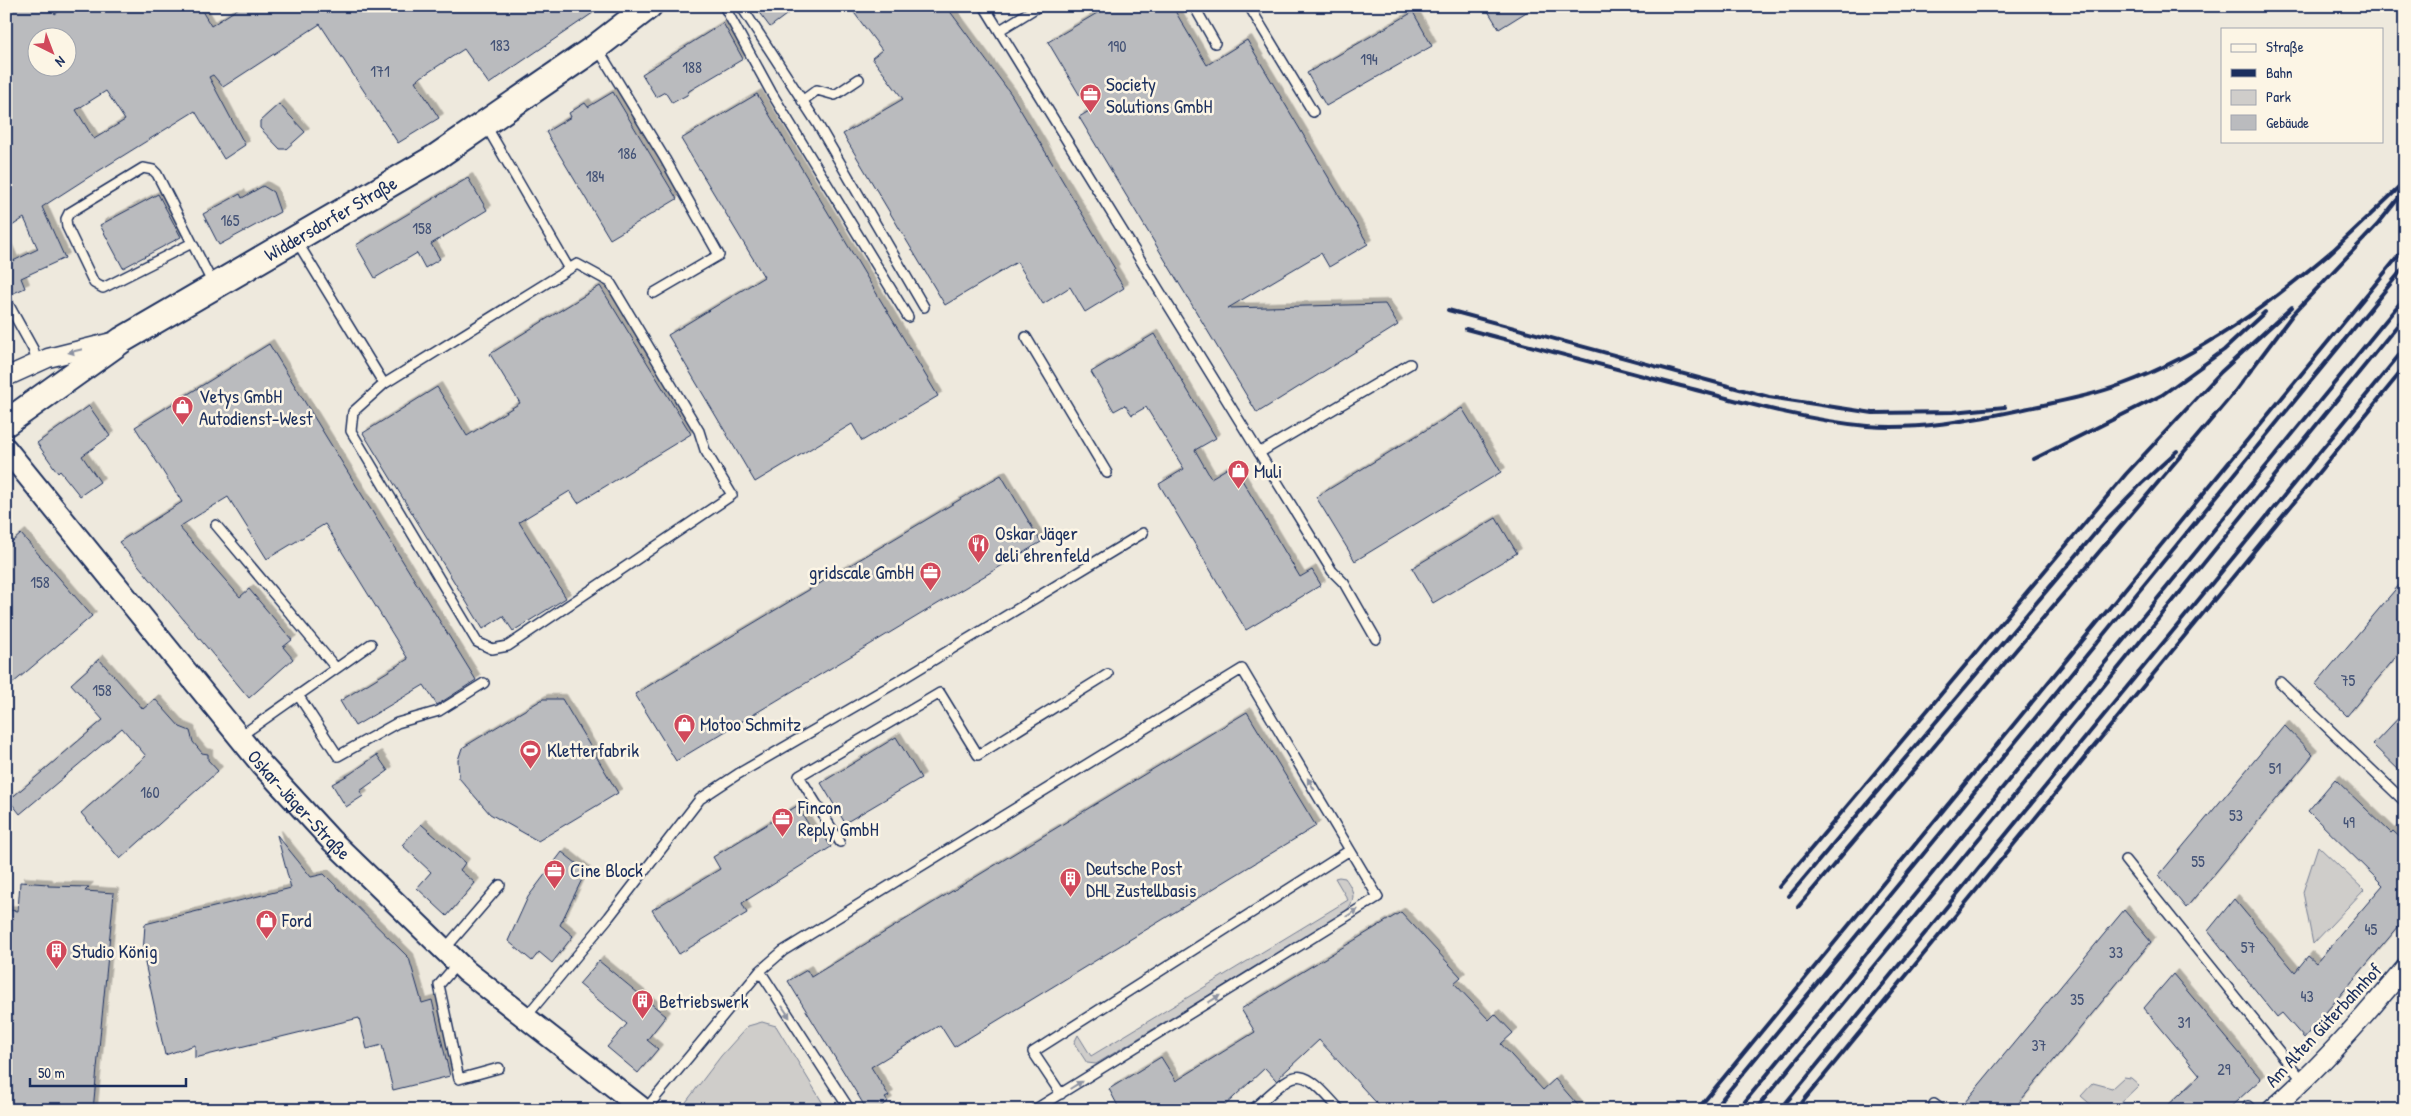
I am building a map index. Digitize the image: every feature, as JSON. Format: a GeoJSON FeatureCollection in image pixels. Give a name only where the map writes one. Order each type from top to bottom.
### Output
{"type":"FeatureCollection","features":[{"type":"Feature","properties":{"kind":"main road","name":"Widdersdorfer Straße"},"geometry":{"type":"LineString","coordinates":[[6,423],[122,340],[436,157],[596,46],[649,6]]}},
{"type":"Feature","properties":{"kind":"street"},"geometry":{"type":"LineString","coordinates":[[6,377],[48,358],[122,340]]}},
{"type":"Feature","properties":{"kind":"street","name":"Oskar-Jäger-Straße"},"geometry":{"type":"LineString","coordinates":[[6,449],[239,738],[331,840],[450,957],[644,1110]]}},
{"type":"Feature","properties":{"kind":"street","name":"Am Alten Güterbahnhof"},"geometry":{"type":"LineString","coordinates":[[2271,1110],[2302,1081],[2374,1005],[2405,968]]}},
{"type":"Feature","properties":{"kind":"lane"},"geometry":{"type":"LineString","coordinates":[[724,6],[771,92],[908,316]]}},
{"type":"Feature","properties":{"kind":"lane"},"geometry":{"type":"LineString","coordinates":[[741,6],[802,101],[924,307]]}},
{"type":"Feature","properties":{"kind":"lane"},"geometry":{"type":"LineString","coordinates":[[984,6],[1332,571],[1344,583],[1376,639]]}},
{"type":"Feature","properties":{"kind":"lane"},"geometry":{"type":"LineString","coordinates":[[1000,30],[1039,6]]}},
{"type":"Feature","properties":{"kind":"lane"},"geometry":{"type":"LineString","coordinates":[[1194,6],[1215,43]]}},
{"type":"Feature","properties":{"kind":"lane"},"geometry":{"type":"LineString","coordinates":[[1249,6],[1313,112]]}},
{"type":"Feature","properties":{"kind":"lane"},"geometry":{"type":"LineString","coordinates":[[596,46],[665,159],[719,255],[654,293]]}},
{"type":"Feature","properties":{"kind":"lane"},"geometry":{"type":"LineString","coordinates":[[802,101],[817,90],[835,95],[859,80]]}},
{"type":"Feature","properties":{"kind":"lane"},"geometry":{"type":"LineString","coordinates":[[484,122],[569,269]]}},
{"type":"Feature","properties":{"kind":"lane"},"geometry":{"type":"LineString","coordinates":[[192,243],[103,288],[94,283],[67,227],[66,219],[69,213],[143,168],[148,168],[157,174],[214,286]]}},
{"type":"Feature","properties":{"kind":"lane"},"geometry":{"type":"LineString","coordinates":[[295,239],[384,384]]}},
{"type":"Feature","properties":{"kind":"lane"},"geometry":{"type":"LineString","coordinates":[[577,264],[610,282],[699,431],[704,450],[732,495],[508,646],[492,649],[477,642],[351,431],[353,412],[384,384],[577,264]]}},
{"type":"Feature","properties":{"kind":"lane"},"geometry":{"type":"LineString","coordinates":[[6,300],[33,348],[37,363]]}},
{"type":"Feature","properties":{"kind":"lane"},"geometry":{"type":"LineString","coordinates":[[1026,337],[1107,473]]}},
{"type":"Feature","properties":{"kind":"lane"},"geometry":{"type":"LineString","coordinates":[[1259,453],[1410,364]]}},
{"type":"Feature","properties":{"kind":"lane"},"geometry":{"type":"LineString","coordinates":[[216,525],[336,668]]}},
{"type":"Feature","properties":{"kind":"lane"},"geometry":{"type":"LineString","coordinates":[[525,1018],[609,917],[700,799],[738,774],[889,687],[1144,532]]}},
{"type":"Feature","properties":{"kind":"lane"},"geometry":{"type":"LineString","coordinates":[[239,738],[371,644]]}},
{"type":"Feature","properties":{"kind":"lane"},"geometry":{"type":"LineString","coordinates":[[644,1110],[760,971],[783,950],[1242,669],[1378,896],[1034,1110]]}},
{"type":"Feature","properties":{"kind":"lane"},"geometry":{"type":"LineString","coordinates":[[840,842],[798,776],[940,693],[978,755],[1108,674]]}},
{"type":"Feature","properties":{"kind":"lane"},"geometry":{"type":"LineString","coordinates":[[2280,682],[2405,802]]}},
{"type":"Feature","properties":{"kind":"lane"},"geometry":{"type":"LineString","coordinates":[[298,695],[338,756],[398,723],[439,711],[484,683]]}},
{"type":"Feature","properties":{"kind":"lane"},"geometry":{"type":"LineString","coordinates":[[1061,1094],[1033,1052],[1350,850]]}},
{"type":"Feature","properties":{"kind":"lane"},"geometry":{"type":"LineString","coordinates":[[2125,860],[2302,1081]]}},
{"type":"Feature","properties":{"kind":"lane"},"geometry":{"type":"LineString","coordinates":[[499,1068],[459,1079],[440,984],[450,957],[500,885]]}},
{"type":"Feature","properties":{"kind":"lane"},"geometry":{"type":"LineString","coordinates":[[760,971],[850,1110]]}},
{"type":"Feature","properties":{"kind":"lane"},"geometry":{"type":"LineString","coordinates":[[1252,1110],[1291,1077],[1299,1076],[1309,1078],[1318,1085],[1340,1110]]}},
{"type":"Feature","properties":{"kind":"green space"},"geometry":{"type":"Polygon","coordinates":[[[2318,846],[2364,890],[2313,944],[2303,892],[2318,846]]]}},
{"type":"Feature","properties":{"kind":"green space"},"geometry":{"type":"Polygon","coordinates":[[[1335,878],[1345,878],[1353,895],[1349,908],[1345,912],[1096,1064],[1087,1063],[1074,1043],[1078,1035],[1091,1056],[1348,900],[1335,878]]]}},
{"type":"Feature","properties":{"kind":"green space"},"geometry":{"type":"Polygon","coordinates":[[[762,1022],[776,1026],[827,1110],[680,1110],[721,1056],[748,1026],[762,1022]]]}},
{"type":"Feature","properties":{"kind":"green space"},"geometry":{"type":"Polygon","coordinates":[[[2124,1077],[2131,1078],[2139,1085],[2113,1110],[2097,1110],[2081,1096],[2093,1083],[2112,1088],[2124,1077]]]}},
{"type":"Feature","properties":{"kind":"building"},"geometry":{"type":"Polygon","coordinates":[[[6,6],[50,6],[55,14],[67,6],[199,6],[211,26],[242,6],[603,6],[489,84],[464,49],[415,81],[439,118],[398,143],[320,24],[223,87],[213,75],[209,77],[245,145],[224,159],[195,111],[42,207],[65,258],[21,278],[25,288],[9,295],[6,294],[6,245],[13,261],[38,249],[24,218],[6,230],[6,6]],[[106,91],[76,110],[94,139],[125,120],[106,91]]]}},
{"type":"Feature","properties":{"kind":"building"},"geometry":{"type":"Polygon","coordinates":[[[754,6],[798,6],[770,27],[754,6]]]}},
{"type":"Feature","properties":{"kind":"building"},"geometry":{"type":"Polygon","coordinates":[[[849,6],[946,6],[1011,94],[1115,269],[1113,270],[1124,288],[1085,312],[1070,287],[1043,304],[1017,262],[945,305],[843,134],[903,99],[872,58],[882,50],[849,6]]]}},
{"type":"Feature","properties":{"kind":"building"},"geometry":{"type":"Polygon","coordinates":[[[1109,6],[1172,6],[1207,65],[1247,40],[1368,244],[1329,267],[1321,253],[1228,308],[1385,304],[1398,325],[1257,413],[1079,117],[1089,111],[1048,42],[1109,6]]]}},
{"type":"Feature","properties":{"kind":"building"},"geometry":{"type":"Polygon","coordinates":[[[1485,6],[1536,6],[1499,29],[1485,6]]]}},
{"type":"Feature","properties":{"kind":"building"},"geometry":{"type":"Polygon","coordinates":[[[1413,12],[1432,46],[1326,106],[1307,73],[1413,12]]]}},
{"type":"Feature","properties":{"kind":"building"},"geometry":{"type":"Polygon","coordinates":[[[723,23],[743,59],[672,103],[665,92],[656,97],[642,74],[723,23]]]}},
{"type":"Feature","properties":{"kind":"building"},"geometry":{"type":"Polygon","coordinates":[[[613,92],[677,199],[610,239],[546,132],[571,117],[569,113],[585,103],[588,107],[613,92]]]}},
{"type":"Feature","properties":{"kind":"building"},"geometry":{"type":"Polygon","coordinates":[[[757,94],[938,396],[862,441],[852,424],[755,482],[668,335],[764,277],[681,139],[757,94]]]}},
{"type":"Feature","properties":{"kind":"building"},"geometry":{"type":"Polygon","coordinates":[[[279,104],[305,132],[286,149],[280,149],[260,128],[260,121],[279,104]]]}},
{"type":"Feature","properties":{"kind":"building"},"geometry":{"type":"Polygon","coordinates":[[[468,178],[487,210],[431,244],[440,259],[425,268],[417,253],[375,278],[356,245],[468,178]]]}},
{"type":"Feature","properties":{"kind":"building"},"geometry":{"type":"Polygon","coordinates":[[[263,186],[273,192],[280,212],[219,245],[203,214],[240,194],[242,198],[263,186]]]}},
{"type":"Feature","properties":{"kind":"building"},"geometry":{"type":"Polygon","coordinates":[[[158,194],[181,237],[123,268],[100,225],[158,194]]]}},
{"type":"Feature","properties":{"kind":"building"},"geometry":{"type":"Polygon","coordinates":[[[600,286],[691,434],[578,503],[570,491],[519,522],[566,598],[513,631],[503,616],[483,629],[363,433],[437,387],[467,436],[520,403],[490,354],[600,286]]]}},
{"type":"Feature","properties":{"kind":"building"},"geometry":{"type":"Polygon","coordinates":[[[1154,334],[1216,438],[1195,450],[1211,478],[1233,465],[1300,577],[1312,570],[1321,585],[1246,630],[1159,484],[1184,469],[1146,407],[1132,415],[1125,405],[1114,411],[1091,372],[1154,334]]]}},
{"type":"Feature","properties":{"kind":"building"},"geometry":{"type":"Polygon","coordinates":[[[269,344],[476,680],[437,705],[424,685],[355,726],[340,701],[408,659],[325,524],[267,559],[228,497],[179,527],[240,597],[249,589],[292,640],[283,647],[293,659],[249,698],[119,542],[182,502],[135,427],[269,344]]]}},
{"type":"Feature","properties":{"kind":"building"},"geometry":{"type":"Polygon","coordinates":[[[89,406],[110,436],[82,456],[100,482],[80,496],[60,471],[58,473],[37,443],[89,406]]]}},
{"type":"Feature","properties":{"kind":"building"},"geometry":{"type":"Polygon","coordinates":[[[1462,408],[1501,472],[1355,561],[1316,497],[1462,408]]]}},
{"type":"Feature","properties":{"kind":"building"},"geometry":{"type":"Polygon","coordinates":[[[1001,475],[1041,542],[676,761],[635,694],[1001,475]]]}},
{"type":"Feature","properties":{"kind":"building"},"geometry":{"type":"Polygon","coordinates":[[[1496,518],[1517,553],[1433,603],[1412,568],[1496,518]]]}},
{"type":"Feature","properties":{"kind":"building"},"geometry":{"type":"Polygon","coordinates":[[[21,534],[92,616],[6,689],[6,547],[21,534]]]}},
{"type":"Feature","properties":{"kind":"building"},"geometry":{"type":"Polygon","coordinates":[[[2405,578],[2405,646],[2347,716],[2315,685],[2405,578]]]}},
{"type":"Feature","properties":{"kind":"building"},"geometry":{"type":"Polygon","coordinates":[[[99,659],[143,709],[155,699],[180,727],[190,731],[193,742],[202,753],[208,754],[208,760],[218,771],[120,859],[81,813],[146,756],[122,728],[20,814],[9,800],[103,720],[71,684],[99,659]]]}},
{"type":"Feature","properties":{"kind":"building","name":"Kletterfabrik"},"geometry":{"type":"Polygon","coordinates":[[[543,699],[562,699],[618,793],[538,841],[490,814],[459,778],[458,760],[462,748],[543,699]]]}},
{"type":"Feature","properties":{"kind":"building"},"geometry":{"type":"Polygon","coordinates":[[[2405,711],[2405,776],[2373,745],[2405,711]]]}},
{"type":"Feature","properties":{"kind":"building","name":"Deutsche Post DHL Zustellbasis"},"geometry":{"type":"Polygon","coordinates":[[[1247,712],[1316,826],[954,1047],[940,1025],[871,1067],[889,1096],[885,1098],[888,1102],[875,1110],[867,1110],[788,981],[807,970],[811,977],[1247,712]]]}},
{"type":"Feature","properties":{"kind":"building"},"geometry":{"type":"Polygon","coordinates":[[[2284,725],[2313,755],[2186,908],[2159,875],[2284,725]]]}},
{"type":"Feature","properties":{"kind":"building"},"geometry":{"type":"Polygon","coordinates":[[[896,737],[921,778],[845,823],[821,783],[896,737]]]}},
{"type":"Feature","properties":{"kind":"building"},"geometry":{"type":"Polygon","coordinates":[[[377,755],[388,771],[360,791],[363,796],[346,807],[332,784],[377,755]]]}},
{"type":"Feature","properties":{"kind":"building"},"geometry":{"type":"Polygon","coordinates":[[[2335,779],[2391,833],[2393,831],[2405,842],[2405,919],[2304,1038],[2282,1013],[2277,1017],[2208,931],[2234,899],[2295,972],[2308,956],[2316,963],[2383,885],[2308,811],[2335,779]]]}},
{"type":"Feature","properties":{"kind":"building"},"geometry":{"type":"Polygon","coordinates":[[[797,806],[814,833],[820,829],[831,847],[742,903],[747,913],[679,954],[652,910],[720,869],[713,857],[797,806]]]}},
{"type":"Feature","properties":{"kind":"building"},"geometry":{"type":"Polygon","coordinates":[[[421,824],[465,863],[460,870],[475,883],[447,916],[417,888],[431,872],[402,845],[421,824]]]}},
{"type":"Feature","properties":{"kind":"building","name":"Ford"},"geometry":{"type":"Polygon","coordinates":[[[277,835],[311,877],[324,874],[409,958],[422,1003],[432,1000],[450,1076],[393,1090],[382,1045],[367,1049],[359,1018],[195,1058],[195,1045],[165,1055],[143,954],[145,924],[291,888],[277,835]]]}},
{"type":"Feature","properties":{"kind":"building"},"geometry":{"type":"Polygon","coordinates":[[[562,852],[586,871],[560,925],[573,936],[552,963],[539,952],[532,961],[508,941],[528,897],[562,852]]]}},
{"type":"Feature","properties":{"kind":"building","name":"Studio König"},"geometry":{"type":"Polygon","coordinates":[[[20,882],[48,884],[48,886],[89,887],[85,891],[114,893],[93,1110],[6,1110],[6,910],[18,911],[20,882]]]}},
{"type":"Feature","properties":{"kind":"building"},"geometry":{"type":"Polygon","coordinates":[[[2124,910],[2151,942],[2013,1110],[1974,1110],[1965,1102],[2124,910]]]}},
{"type":"Feature","properties":{"kind":"building"},"geometry":{"type":"Polygon","coordinates":[[[1401,912],[1461,977],[1454,983],[1489,1020],[1495,1014],[1513,1033],[1501,1044],[1543,1090],[1555,1079],[1582,1110],[1383,1110],[1319,1040],[1276,1080],[1265,1068],[1220,1110],[1120,1110],[1109,1089],[1161,1057],[1176,1081],[1255,1032],[1241,1009],[1401,912]]]}},
{"type":"Feature","properties":{"kind":"building","name":"Betriebswerk"},"geometry":{"type":"Polygon","coordinates":[[[599,961],[666,1016],[647,1040],[658,1049],[638,1073],[607,1047],[627,1024],[579,984],[599,961]]]}},
{"type":"Feature","properties":{"kind":"building"},"geometry":{"type":"Polygon","coordinates":[[[2173,974],[2261,1079],[2227,1110],[2163,1110],[2200,1075],[2144,1008],[2173,974]]]}},
{"type":"Feature","properties":{"kind":"railway"},"geometry":{"type":"LineString","coordinates":[[2328,255],[2405,182]]}},
{"type":"Feature","properties":{"kind":"railway"},"geometry":{"type":"LineString","coordinates":[[1798,907],[2233,394],[2293,314],[2378,224],[2405,190]]}},
{"type":"Feature","properties":{"kind":"railway"},"geometry":{"type":"LineString","coordinates":[[1697,1110],[2405,248]]}},
{"type":"Feature","properties":{"kind":"railway"},"geometry":{"type":"LineString","coordinates":[[1466,329],[1773,410],[1867,426],[1923,426],[1979,418],[2096,393],[2152,372],[2207,343],[2234,326],[2284,290],[2333,250]]}},
{"type":"Feature","properties":{"kind":"railway"},"geometry":{"type":"LineString","coordinates":[[1713,1110],[2405,266]]}},
{"type":"Feature","properties":{"kind":"railway"},"geometry":{"type":"LineString","coordinates":[[1738,1110],[2405,297]]}},
{"type":"Feature","properties":{"kind":"railway"},"geometry":{"type":"LineString","coordinates":[[1779,887],[2126,474],[2221,372],[2292,307]]}},
{"type":"Feature","properties":{"kind":"railway"},"geometry":{"type":"LineString","coordinates":[[1448,310],[1769,397],[1873,413],[1953,412],[2005,407]]}},
{"type":"Feature","properties":{"kind":"railway"},"geometry":{"type":"LineString","coordinates":[[2034,459],[2162,395],[2224,350],[2265,312]]}},
{"type":"Feature","properties":{"kind":"railway"},"geometry":{"type":"LineString","coordinates":[[1755,1110],[2046,757],[2405,316]]}},
{"type":"Feature","properties":{"kind":"railway"},"geometry":{"type":"LineString","coordinates":[[1780,1110],[2405,348]]}},
{"type":"Feature","properties":{"kind":"railway"},"geometry":{"type":"LineString","coordinates":[[1796,1110],[2405,367]]}},
{"type":"Feature","properties":{"kind":"railway"},"geometry":{"type":"LineString","coordinates":[[1789,896],[2108,518],[2177,451]]}},
{"type":"Feature","properties":{"kind":"place","name":"Society Solutions GmbH"},"geometry":{"type":"Point","coordinates":[1090,114]}},
{"type":"Feature","properties":{"kind":"place","name":"Vetys GmbH Autodienst-West"},"geometry":{"type":"Point","coordinates":[183,426]}},
{"type":"Feature","properties":{"kind":"place","name":"Muli"},"geometry":{"type":"Point","coordinates":[1238,490]}},
{"type":"Feature","properties":{"kind":"place","name":"Oskar Jäger deli ehrenfeld"},"geometry":{"type":"Point","coordinates":[979,563]}},
{"type":"Feature","properties":{"kind":"place","name":"gridscale GmbH"},"geometry":{"type":"Point","coordinates":[930,591]}},
{"type":"Feature","properties":{"kind":"place","name":"Motoo Schmitz"},"geometry":{"type":"Point","coordinates":[684,743]}},
{"type":"Feature","properties":{"kind":"place","name":"Kletterfabrik"},"geometry":{"type":"Point","coordinates":[531,769]}},
{"type":"Feature","properties":{"kind":"place","name":"Fincon Reply GmbH"},"geometry":{"type":"Point","coordinates":[782,837]}},
{"type":"Feature","properties":{"kind":"place","name":"Cine Block"},"geometry":{"type":"Point","coordinates":[554,889]}},
{"type":"Feature","properties":{"kind":"place","name":"Deutsche Post DHL Zustellbasis"},"geometry":{"type":"Point","coordinates":[1070,898]}},
{"type":"Feature","properties":{"kind":"place","name":"Ford"},"geometry":{"type":"Point","coordinates":[266,939]}},
{"type":"Feature","properties":{"kind":"place","name":"Studio König"},"geometry":{"type":"Point","coordinates":[56,970]}},
{"type":"Feature","properties":{"kind":"place","name":"Betriebswerk"},"geometry":{"type":"Point","coordinates":[643,1020]}}]}
